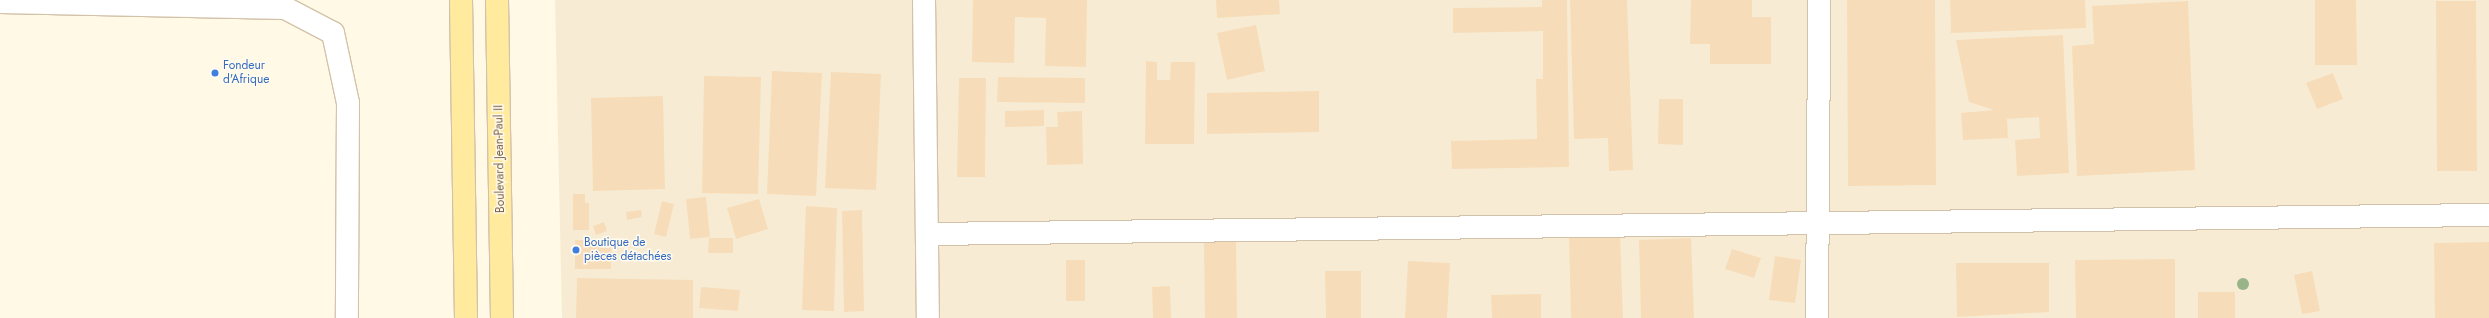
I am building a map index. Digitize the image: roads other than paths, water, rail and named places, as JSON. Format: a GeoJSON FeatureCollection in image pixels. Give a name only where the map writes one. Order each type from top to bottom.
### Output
{"type":"FeatureCollection","features":[{"type":"Feature","properties":{"kind":"main road"},"geometry":{"type":"LineString","coordinates":[[461,0],[466,318]]}},
{"type":"Feature","properties":{"kind":"main road","name":"Boulevard Jean-Paul II"},"geometry":{"type":"LineString","coordinates":[[497,0],[502,318]]}},
{"type":"Feature","properties":{"kind":"street"},"geometry":{"type":"LineString","coordinates":[[924,0],[928,318]]}},
{"type":"Feature","properties":{"kind":"street"},"geometry":{"type":"LineString","coordinates":[[1817,318],[1819,225],[1819,0]]}},
{"type":"Feature","properties":{"kind":"street"},"geometry":{"type":"LineString","coordinates":[[0,2],[285,8],[333,33],[348,103],[347,318]]}},
{"type":"Feature","properties":{"kind":"street"},"geometry":{"type":"LineString","coordinates":[[928,234],[1819,225],[2489,215]]}},
{"type":"Feature","properties":{"kind":"place","name":"Fondeur d'Afrique"},"geometry":{"type":"Point","coordinates":[215,73]}},
{"type":"Feature","properties":{"kind":"place","name":"Boutique de pièces détachées"},"geometry":{"type":"Point","coordinates":[576,250]}}]}
